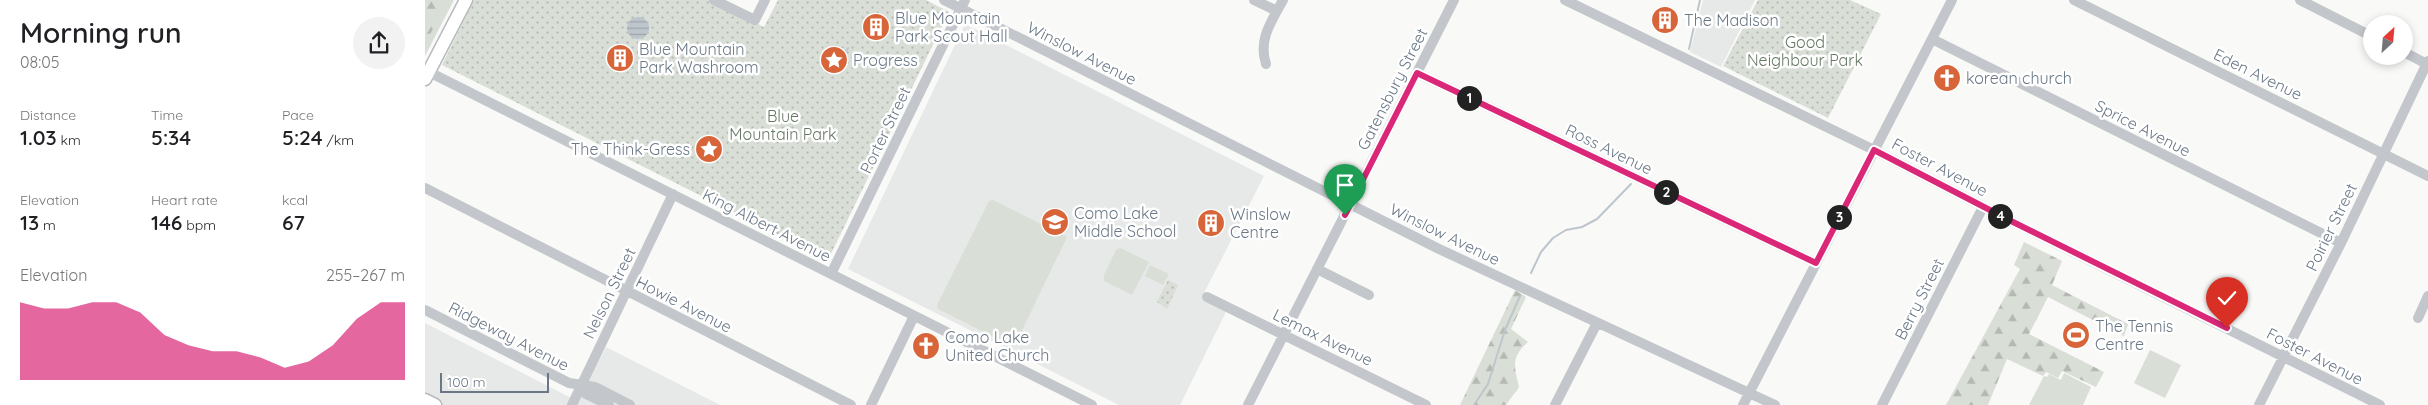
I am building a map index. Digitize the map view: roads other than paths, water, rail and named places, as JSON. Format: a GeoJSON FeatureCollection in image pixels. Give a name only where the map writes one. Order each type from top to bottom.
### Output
{"type":"FeatureCollection","features":[{"type":"Feature","properties":{"kind":"main road"},"geometry":{"type":"LineString","coordinates":[[427,76],[466,0]]}},
{"type":"Feature","properties":{"kind":"main road"},"geometry":{"type":"LineString","coordinates":[[425,400],[435,405]]}},
{"type":"Feature","properties":{"kind":"street"},"geometry":{"type":"LineString","coordinates":[[714,0],[755,20],[765,0]]}},
{"type":"Feature","properties":{"kind":"street","name":"Winslow Avenue"},"geometry":{"type":"LineString","coordinates":[[944,0],[963,4],[1439,248],[1775,405]]}},
{"type":"Feature","properties":{"kind":"street"},"geometry":{"type":"LineString","coordinates":[[1254,0],[1277,12]]}},
{"type":"Feature","properties":{"kind":"street"},"geometry":{"type":"LineString","coordinates":[[1266,64],[1261,51],[1262,42],[1283,0]]}},
{"type":"Feature","properties":{"kind":"street","name":"Gatensbury Street"},"geometry":{"type":"LineString","coordinates":[[1248,405],[1454,0]]}},
{"type":"Feature","properties":{"kind":"street","name":"Foster Avenue"},"geometry":{"type":"LineString","coordinates":[[1565,0],[1874,150],[1983,207],[2380,405]]}},
{"type":"Feature","properties":{"kind":"street"},"geometry":{"type":"LineString","coordinates":[[1743,405],[1952,0]]}},
{"type":"Feature","properties":{"kind":"street","name":"Eden Avenue"},"geometry":{"type":"LineString","coordinates":[[2074,0],[2428,176]]}},
{"type":"Feature","properties":{"kind":"street"},"geometry":{"type":"LineString","coordinates":[[2300,0],[2363,32]]}},
{"type":"Feature","properties":{"kind":"street","name":"Porter Street"},"geometry":{"type":"LineString","coordinates":[[831,274],[963,4]]}},
{"type":"Feature","properties":{"kind":"street","name":"Sprice Avenue"},"geometry":{"type":"LineString","coordinates":[[1932,39],[2341,243]]}},
{"type":"Feature","properties":{"kind":"street"},"geometry":{"type":"LineString","coordinates":[[2413,56],[2427,63]]}},
{"type":"Feature","properties":{"kind":"street","name":"Poirier Street"},"geometry":{"type":"LineString","coordinates":[[2259,405],[2341,243],[2427,63]]}},
{"type":"Feature","properties":{"kind":"street","name":"Ross Avenue"},"geometry":{"type":"LineString","coordinates":[[1417,73],[1816,263]]}},
{"type":"Feature","properties":{"kind":"street","name":"King Albert Avenue"},"geometry":{"type":"LineString","coordinates":[[427,76],[673,194],[1092,405]]}},
{"type":"Feature","properties":{"kind":"street","name":"Howie Avenue"},"geometry":{"type":"LineString","coordinates":[[425,188],[851,405]]}},
{"type":"Feature","properties":{"kind":"street","name":"Nelson Street"},"geometry":{"type":"LineString","coordinates":[[572,405],[673,194]]}},
{"type":"Feature","properties":{"kind":"street","name":"Berry Street"},"geometry":{"type":"LineString","coordinates":[[1882,405],[1983,207]]}},
{"type":"Feature","properties":{"kind":"street"},"geometry":{"type":"LineString","coordinates":[[1317,269],[1369,296]]}},
{"type":"Feature","properties":{"kind":"street"},"geometry":{"type":"LineString","coordinates":[[2418,318],[2428,296]]}},
{"type":"Feature","properties":{"kind":"street","name":"Lemax Avenue"},"geometry":{"type":"LineString","coordinates":[[1207,297],[1426,405]]}},
{"type":"Feature","properties":{"kind":"street","name":"Ridgeway Avenue"},"geometry":{"type":"LineString","coordinates":[[425,310],[569,384],[595,387],[630,405]]}},
{"type":"Feature","properties":{"kind":"street"},"geometry":{"type":"LineString","coordinates":[[871,405],[914,316]]}},
{"type":"Feature","properties":{"kind":"street"},"geometry":{"type":"LineString","coordinates":[[1555,405],[1597,322]]}},
{"type":"Feature","properties":{"kind":"street","name":"Ridgeway Avenue"},"geometry":{"type":"LineString","coordinates":[[581,386],[586,394],[609,405]]}},
{"type":"Feature","properties":{"kind":"waterway"},"geometry":{"type":"LineString","coordinates":[[1689,49],[1700,0]]}},
{"type":"Feature","properties":{"kind":"waterway"},"geometry":{"type":"LineString","coordinates":[[841,58],[848,48]]}},
{"type":"Feature","properties":{"kind":"waterway"},"geometry":{"type":"LineString","coordinates":[[1531,273],[1541,252],[1553,238],[1566,230],[1582,227],[1597,219],[1631,184]]}},
{"type":"Feature","properties":{"kind":"waterway"},"geometry":{"type":"LineString","coordinates":[[1474,405],[1488,384],[1505,330],[1520,296]]}},
{"type":"Feature","properties":{"kind":"place","name":"The Madison"},"geometry":{"type":"Point","coordinates":[1665,20]}},
{"type":"Feature","properties":{"kind":"place","name":"Blue Mountain Park Scout Hall"},"geometry":{"type":"Point","coordinates":[876,27]}},
{"type":"Feature","properties":{"kind":"place","name":"Blue Mountain Park Washroom"},"geometry":{"type":"Point","coordinates":[620,58]}},
{"type":"Feature","properties":{"kind":"place","name":"Progress"},"geometry":{"type":"Point","coordinates":[834,60]}},
{"type":"Feature","properties":{"kind":"place","name":"korean church"},"geometry":{"type":"Point","coordinates":[1947,78]}},
{"type":"Feature","properties":{"kind":"place","name":"The Think-Gress"},"geometry":{"type":"Point","coordinates":[709,149]}},
{"type":"Feature","properties":{"kind":"place","name":"Como Lake Middle School"},"geometry":{"type":"Point","coordinates":[1055,222]}},
{"type":"Feature","properties":{"kind":"place","name":"Winslow Centre"},"geometry":{"type":"Point","coordinates":[1211,223]}},
{"type":"Feature","properties":{"kind":"place","name":"The Tennis Centre"},"geometry":{"type":"Point","coordinates":[2076,335]}},
{"type":"Feature","properties":{"kind":"place","name":"Como Lake United Church"},"geometry":{"type":"Point","coordinates":[926,346]}},
{"type":"Feature","properties":{"kind":"park label","name":"Good Neighbour Park"},"geometry":{"type":"Point","coordinates":[1805,51]}},
{"type":"Feature","properties":{"kind":"park label","name":"Blue Mountain Park"},"geometry":{"type":"Point","coordinates":[783,125]}}]}
